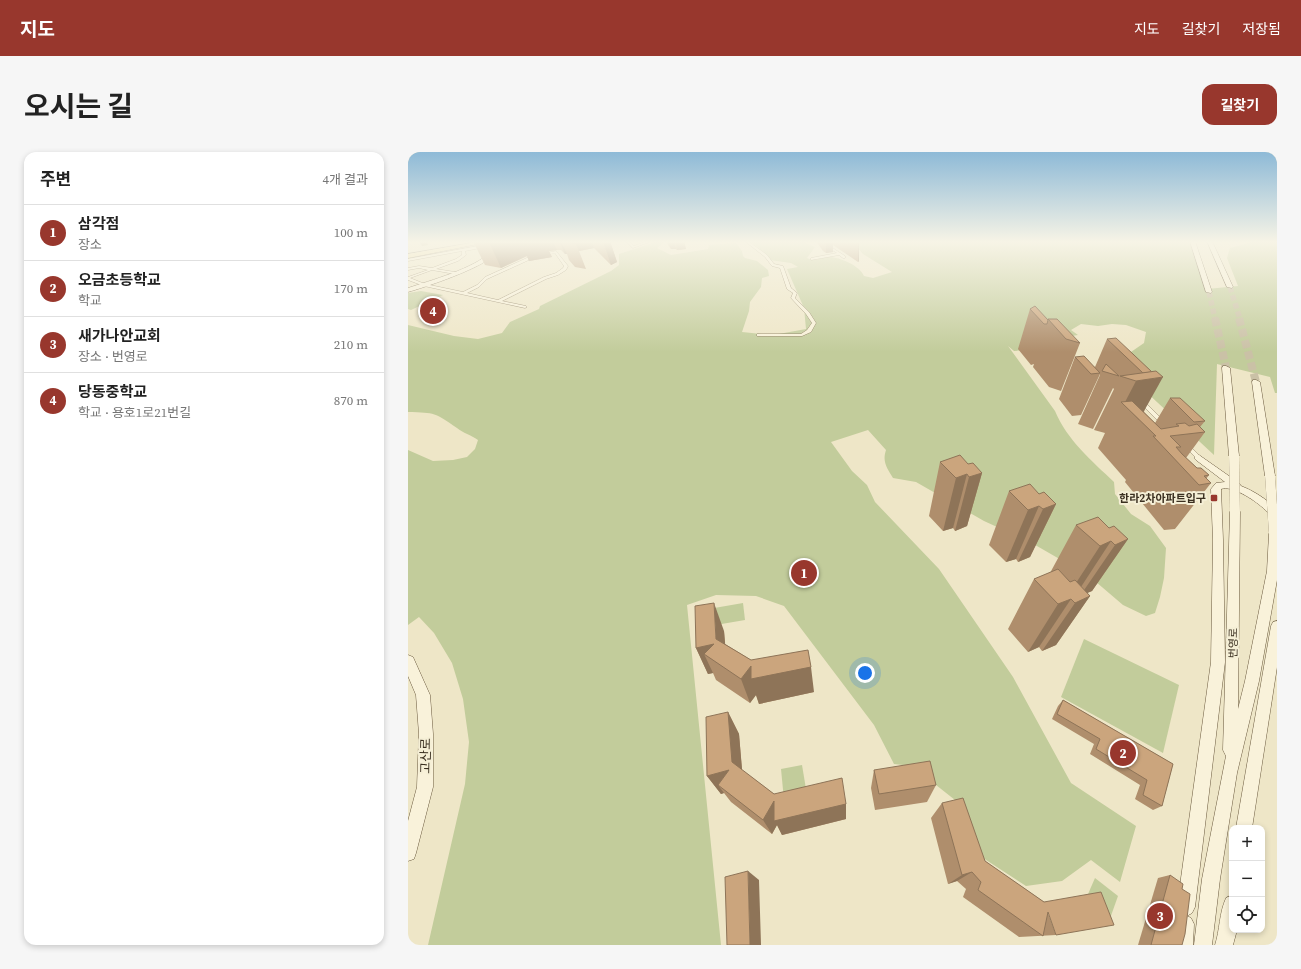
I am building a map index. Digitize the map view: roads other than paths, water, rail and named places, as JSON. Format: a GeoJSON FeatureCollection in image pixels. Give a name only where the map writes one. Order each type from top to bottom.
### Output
{"type":"FeatureCollection","features":[{"type":"Feature","properties":{"kind":"street"},"geometry":{"type":"LineString","coordinates":[[408,290],[441,278]]}},
{"type":"Feature","properties":{"kind":"street"},"geometry":{"type":"LineString","coordinates":[[464,294],[478,286],[486,278]]}},
{"type":"Feature","properties":{"kind":"street"},"geometry":{"type":"LineString","coordinates":[[499,301],[545,278]]}},
{"type":"Feature","properties":{"kind":"street"},"geometry":{"type":"LineString","coordinates":[[759,335],[802,335],[808,331],[814,323],[808,313],[793,298],[795,293],[789,289],[786,278]]}},
{"type":"Feature","properties":{"kind":"street"},"geometry":{"type":"LineString","coordinates":[[1204,278],[1208,292]]}},
{"type":"Feature","properties":{"kind":"street"},"geometry":{"type":"LineString","coordinates":[[1226,278],[1230,287]]}},
{"type":"Feature","properties":{"kind":"street"},"geometry":{"type":"LineString","coordinates":[[408,279],[424,285],[525,307]]}},
{"type":"Feature","properties":{"kind":"street","name":"번영로"},"geometry":{"type":"LineString","coordinates":[[1226,368],[1234,456],[1235,512],[1229,773]]}},
{"type":"Feature","properties":{"kind":"street","name":"번영로"},"geometry":{"type":"LineString","coordinates":[[1203,945],[1229,773],[1252,681],[1273,571],[1274,534],[1270,476],[1256,382]]}},
{"type":"Feature","properties":{"kind":"street"},"geometry":{"type":"LineString","coordinates":[[1138,398],[1171,430]]}},
{"type":"Feature","properties":{"kind":"street"},"geometry":{"type":"LineString","coordinates":[[1182,441],[1212,470],[1246,492],[1277,516]]}},
{"type":"Feature","properties":{"kind":"street"},"geometry":{"type":"LineString","coordinates":[[1184,945],[1187,892],[1218,662],[1218,540],[1216,489],[1211,475],[1199,458]]}},
{"type":"Feature","properties":{"kind":"street"},"geometry":{"type":"LineString","coordinates":[[1216,489],[1218,485],[1231,484],[1246,492]]}},
{"type":"Feature","properties":{"kind":"street"},"geometry":{"type":"LineString","coordinates":[[1244,825],[1277,626]]}},
{"type":"Feature","properties":{"kind":"street","name":"고산로"},"geometry":{"type":"LineString","coordinates":[[408,661],[423,695],[426,734],[425,788],[408,853]]}},
{"type":"Feature","properties":{"kind":"street"},"geometry":{"type":"LineString","coordinates":[[1224,945],[1229,923]]}},
{"type":"Feature","properties":{"kind":"tunnel"},"geometry":{"type":"LineString","coordinates":[[1230,287],[1240,319]]}},
{"type":"Feature","properties":{"kind":"tunnel"},"geometry":{"type":"LineString","coordinates":[[1209,292],[1215,319]]}},
{"type":"Feature","properties":{"kind":"tunnel"},"geometry":{"type":"LineString","coordinates":[[1215,318],[1226,368]]}},
{"type":"Feature","properties":{"kind":"tunnel"},"geometry":{"type":"LineString","coordinates":[[1239,318],[1256,382]]}},
{"type":"Feature","properties":{"kind":"place","name":"당동중학교"},"geometry":{"type":"Point","coordinates":[433,311]}},
{"type":"Feature","properties":{"kind":"place","name":"한라2차아파트입구"},"geometry":{"type":"Point","coordinates":[1214,498]}},
{"type":"Feature","properties":{"kind":"place","name":"삼각점"},"geometry":{"type":"Point","coordinates":[804,573]}},
{"type":"Feature","properties":{"kind":"place","name":"오금초등학교"},"geometry":{"type":"Point","coordinates":[1123,753]}},
{"type":"Feature","properties":{"kind":"place","name":"새가나안교회"},"geometry":{"type":"Point","coordinates":[1160,916]}}]}
